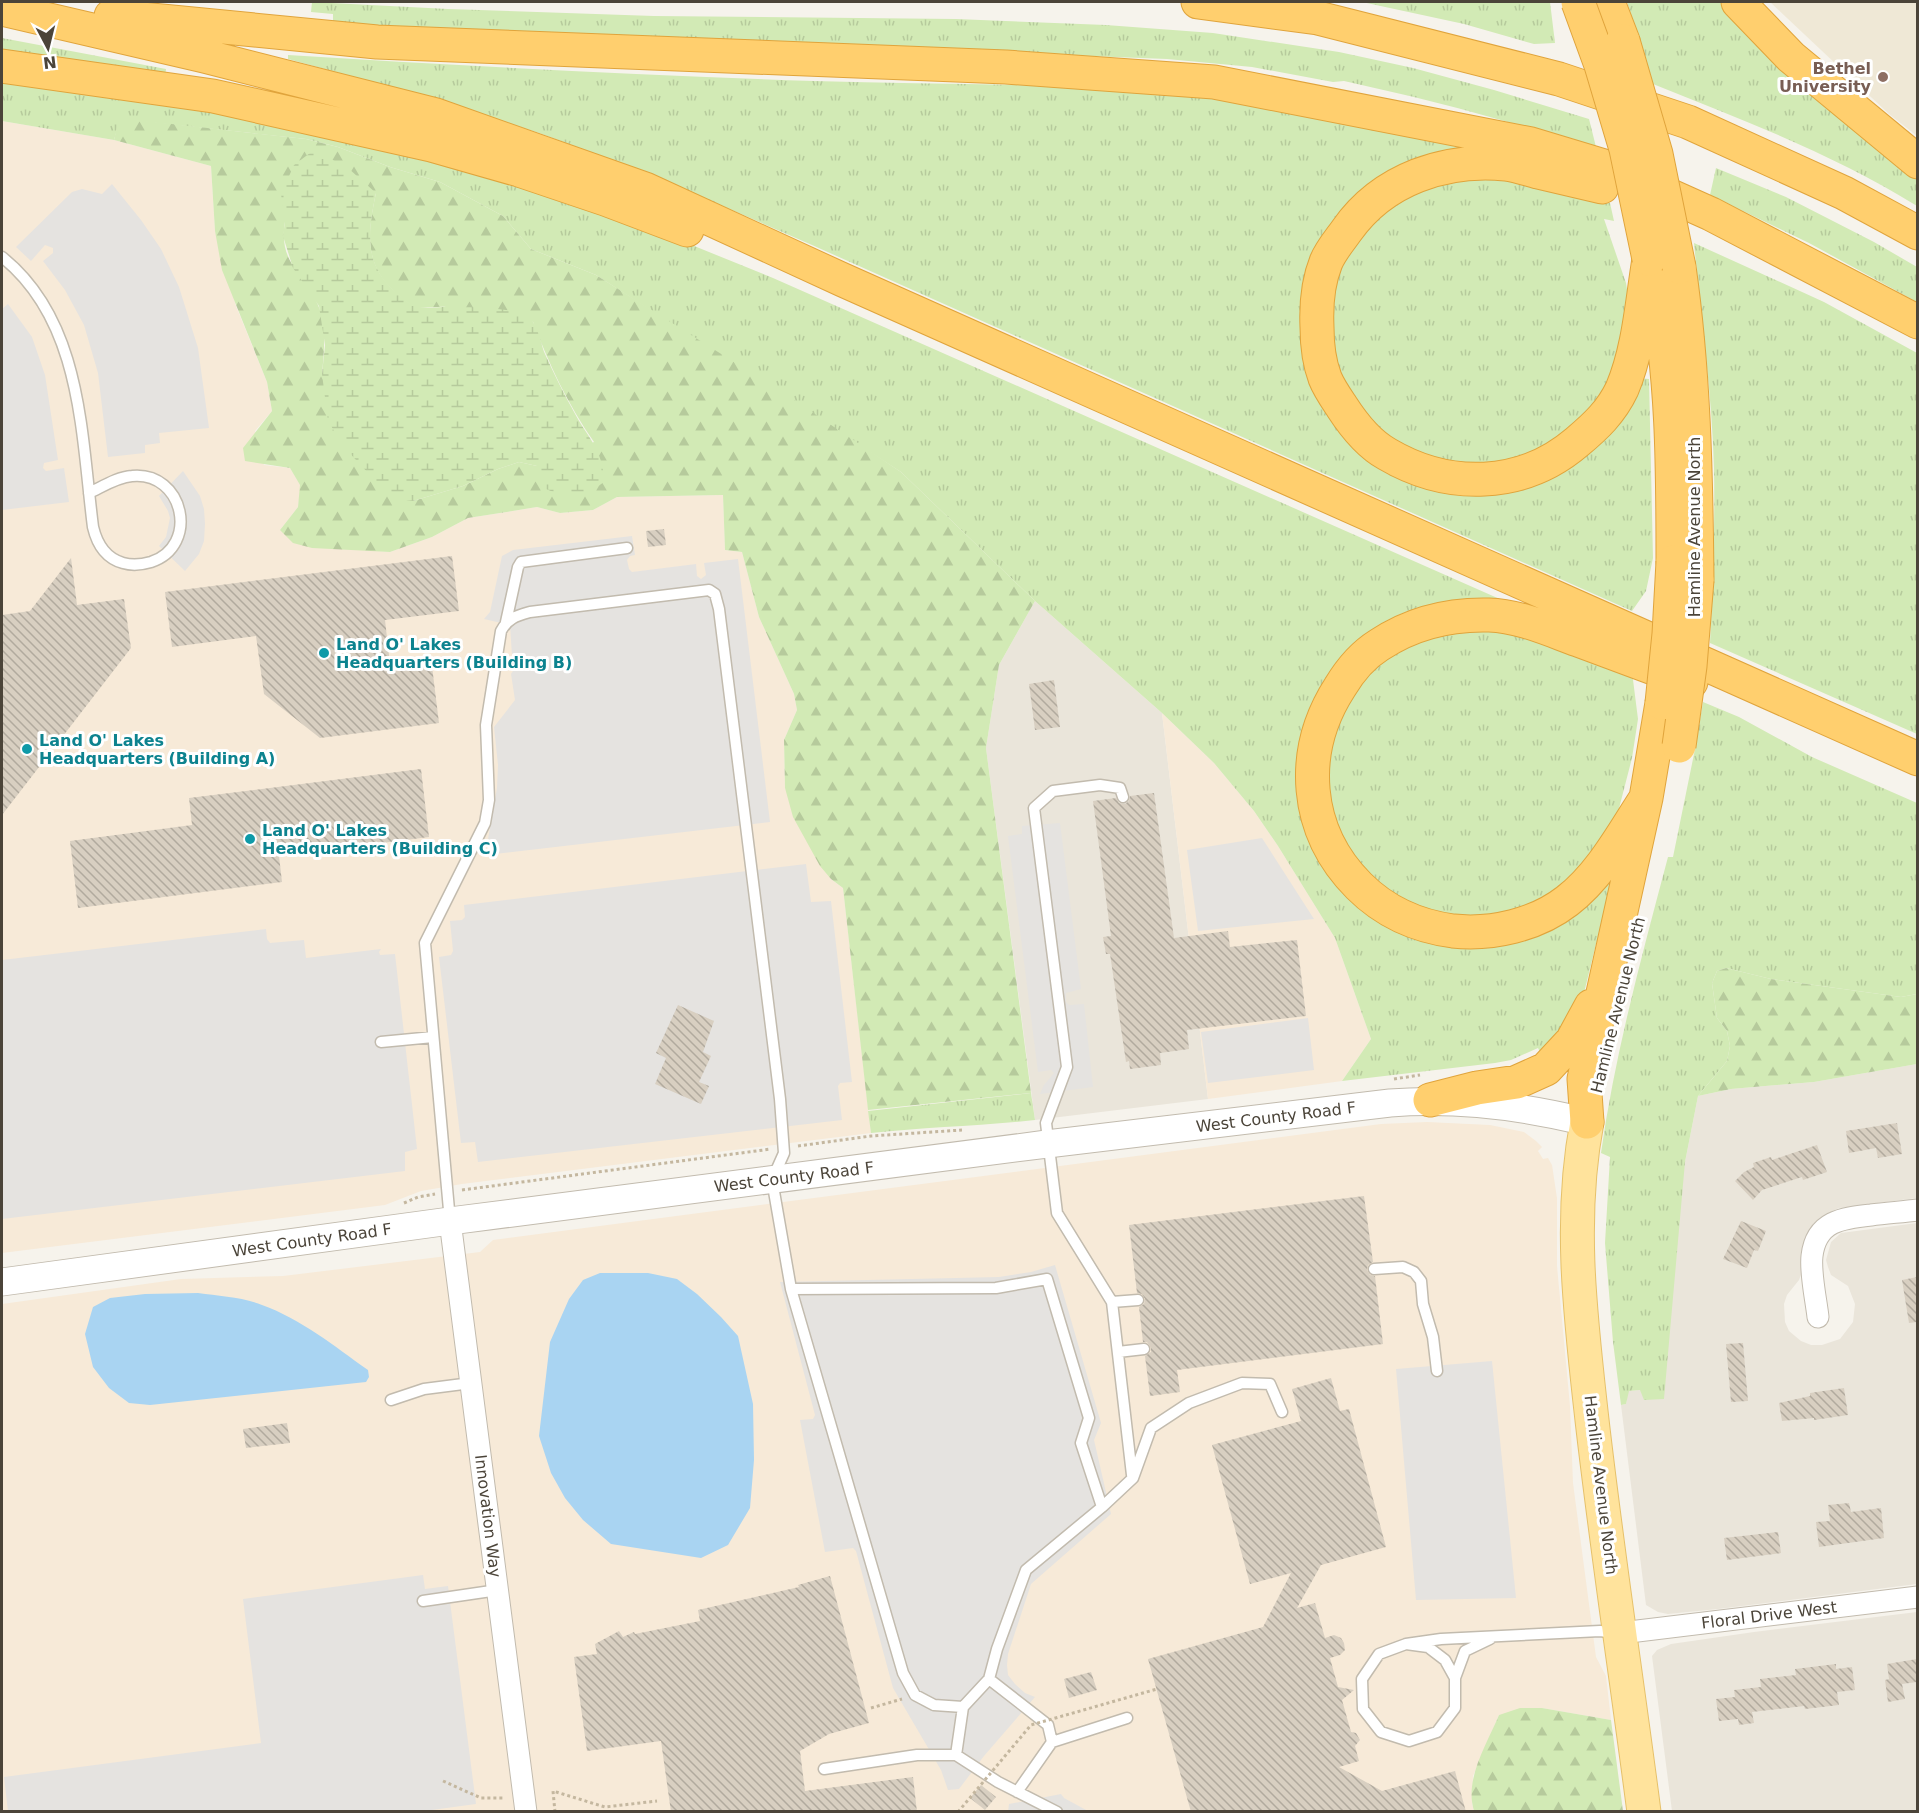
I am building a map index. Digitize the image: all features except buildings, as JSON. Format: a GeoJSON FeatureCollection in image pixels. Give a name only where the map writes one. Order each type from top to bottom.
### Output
{"type":"FeatureCollection","features":[{"type":"Feature","properties":{"kind":"highway"},"geometry":{"type":"LineString","coordinates":[[1198,2],[1318,18],[1559,79],[1688,122],[1844,194],[1917,233]]}},
{"type":"Feature","properties":{"kind":"highway","name":"Hamline Avenue North"},"geometry":{"type":"LineString","coordinates":[[1578,2],[1601,65],[1664,263],[1685,307],[1695,447],[1685,571],[1690,666],[1680,746],[1602,1080],[1587,1122]]}},
{"type":"Feature","properties":{"kind":"highway","name":"Hamline Avenue North"},"geometry":{"type":"LineString","coordinates":[[1608,2],[1623,41],[1656,154],[1664,263]]}},
{"type":"Feature","properties":{"kind":"highway"},"geometry":{"type":"LineString","coordinates":[[1738,2],[1791,57],[1917,162]]}},
{"type":"Feature","properties":{"kind":"highway"},"geometry":{"type":"LineString","coordinates":[[2,7],[377,42],[1006,67],[1214,82],[1531,144],[1604,166],[1711,214],[1917,322]]}},
{"type":"Feature","properties":{"kind":"highway"},"geometry":{"type":"LineString","coordinates":[[2,7],[436,115],[645,189],[843,280],[1917,759]]}},
{"type":"Feature","properties":{"kind":"highway"},"geometry":{"type":"LineString","coordinates":[[2,66],[213,96],[431,145],[519,170],[594,195],[776,264],[843,280]]}},
{"type":"Feature","properties":{"kind":"highway"},"geometry":{"type":"LineString","coordinates":[[1664,263],[1622,389],[1603,420],[1561,455],[1539,468],[1515,476],[1476,480],[1441,476],[1417,469],[1385,453],[1362,433],[1348,416],[1325,379],[1319,356],[1316,313],[1319,287],[1327,260],[1352,223],[1370,203],[1391,188],[1417,175],[1459,165],[1506,164],[1711,214]]}},
{"type":"Feature","properties":{"kind":"highway","name":"Hamline Avenue North"},"geometry":{"type":"LineString","coordinates":[[1587,1122],[1584,1078],[1646,798],[1662,703],[1670,634],[1685,571]]}},
{"type":"Feature","properties":{"kind":"highway"},"geometry":{"type":"LineString","coordinates":[[1646,798],[1590,880],[1567,902],[1540,918],[1504,929],[1473,933],[1434,928],[1403,918],[1373,900],[1347,874],[1327,845],[1316,809],[1311,776],[1316,740],[1328,705],[1348,673],[1377,646],[1412,627],[1446,617],[1491,615],[1532,623],[1917,766]]}},
{"type":"Feature","properties":{"kind":"highway"},"geometry":{"type":"LineString","coordinates":[[1430,1100],[1477,1088],[1517,1082],[1546,1069],[1572,1041],[1604,984]]}},
{"type":"Feature","properties":{"kind":"main road","name":"Hamline Avenue North"},"geometry":{"type":"LineString","coordinates":[[1587,1122],[1580,1159],[1577,1274],[1580,1320],[1603,1520],[1621,1633],[1644,1812]]}},
{"type":"Feature","properties":{"kind":"street","name":"West County Road F"},"geometry":{"type":"LineString","coordinates":[[2,1282],[450,1221],[1047,1144],[1390,1103],[1430,1100],[1551,1113],[1587,1122]]}},
{"type":"Feature","properties":{"kind":"street"},"geometry":{"type":"LineString","coordinates":[[1818,1317],[1811,1257],[1816,1239],[1823,1230],[1832,1223],[1845,1218],[1917,1210]]}},
{"type":"Feature","properties":{"kind":"street","name":"Innovation Way"},"geometry":{"type":"LineString","coordinates":[[450,1221],[526,1812]]}},
{"type":"Feature","properties":{"kind":"street","name":"Floral Drive West"},"geometry":{"type":"LineString","coordinates":[[1621,1633],[1917,1597]]}},
{"type":"Feature","properties":{"kind":"lane"},"geometry":{"type":"LineString","coordinates":[[2,257],[32,287],[50,318],[71,370],[76,394],[89,493],[97,543],[116,561],[139,565],[157,560],[170,550],[180,533],[181,515],[165,483],[148,477],[131,476],[89,493]]}},
{"type":"Feature","properties":{"kind":"lane"},"geometry":{"type":"LineString","coordinates":[[450,1221],[425,943],[485,823],[489,800],[486,725],[499,639],[506,622],[521,562],[627,548]]}},
{"type":"Feature","properties":{"kind":"lane"},"geometry":{"type":"LineString","coordinates":[[506,622],[513,616],[530,612],[709,590],[718,600],[780,1099],[784,1153],[772,1180],[791,1289],[903,1673],[915,1695],[934,1705],[963,1707]]}},
{"type":"Feature","properties":{"kind":"lane"},"geometry":{"type":"LineString","coordinates":[[1123,797],[1120,788],[1100,785],[1053,790],[1034,808],[1066,1067],[1046,1123],[1057,1213],[1112,1302],[1133,1478]]}},
{"type":"Feature","properties":{"kind":"lane"},"geometry":{"type":"LineString","coordinates":[[381,1042],[433,1037]]}},
{"type":"Feature","properties":{"kind":"lane"},"geometry":{"type":"LineString","coordinates":[[1374,1269],[1403,1267],[1414,1272],[1421,1281],[1423,1304],[1433,1337],[1437,1371]]}},
{"type":"Feature","properties":{"kind":"lane"},"geometry":{"type":"LineString","coordinates":[[791,1289],[996,1288],[1047,1279],[1089,1418],[1082,1443],[1102,1507]]}},
{"type":"Feature","properties":{"kind":"lane"},"geometry":{"type":"LineString","coordinates":[[1112,1302],[1138,1300]]}},
{"type":"Feature","properties":{"kind":"lane"},"geometry":{"type":"LineString","coordinates":[[1118,1352],[1144,1348]]}},
{"type":"Feature","properties":{"kind":"lane"},"geometry":{"type":"LineString","coordinates":[[391,1400],[424,1389],[471,1383]]}},
{"type":"Feature","properties":{"kind":"lane"},"geometry":{"type":"LineString","coordinates":[[956,1755],[963,1707],[989,1679],[997,1649],[1026,1570],[1133,1478],[1151,1428],[1189,1403],[1242,1383],[1270,1384],[1282,1412]]}},
{"type":"Feature","properties":{"kind":"lane"},"geometry":{"type":"LineString","coordinates":[[423,1601],[498,1590]]}},
{"type":"Feature","properties":{"kind":"lane"},"geometry":{"type":"LineString","coordinates":[[1495,1637],[1465,1651],[1455,1678],[1455,1708],[1437,1732],[1409,1741],[1381,1732],[1363,1708],[1362,1679],[1379,1654],[1406,1644],[1441,1639],[1600,1631],[1621,1633]]}},
{"type":"Feature","properties":{"kind":"lane"},"geometry":{"type":"LineString","coordinates":[[1406,1644],[1428,1647],[1445,1660],[1455,1678]]}},
{"type":"Feature","properties":{"kind":"lane"},"geometry":{"type":"LineString","coordinates":[[989,1679],[1047,1725],[1052,1742]]}},
{"type":"Feature","properties":{"kind":"lane"},"geometry":{"type":"LineString","coordinates":[[1017,1791],[1052,1742],[1127,1718]]}},
{"type":"Feature","properties":{"kind":"lane"},"geometry":{"type":"LineString","coordinates":[[824,1768],[917,1755],[956,1755],[998,1782],[1057,1812]]}},
{"type":"Feature","properties":{"kind":"path"},"geometry":{"type":"LineString","coordinates":[[958,1812],[1031,1725],[1156,1689]]}},
{"type":"Feature","properties":{"kind":"path"},"geometry":{"type":"LineString","coordinates":[[871,1708],[915,1695]]}},
{"type":"Feature","properties":{"kind":"path"},"geometry":{"type":"LineString","coordinates":[[443,1781],[481,1798],[504,1798]]}},
{"type":"Feature","properties":{"kind":"path"},"geometry":{"type":"LineString","coordinates":[[555,1812],[553,1791],[604,1809],[657,1801]]}},
{"type":"Feature","properties":{"kind":"shaded area","name":"Bethel University"},"geometry":{"type":"Polygon","coordinates":[[[1770,2],[1917,2],[1917,136],[1889,114],[1770,2]]]}},
{"type":"Feature","properties":{"kind":"shaded area"},"geometry":{"type":"Polygon","coordinates":[[[2,121],[114,140],[211,166],[215,231],[236,306],[267,382],[272,411],[255,431],[264,465],[290,468],[301,486],[298,507],[280,530],[354,549],[390,552],[432,537],[468,518],[537,507],[560,513],[593,510],[617,497],[723,495],[725,550],[742,552],[759,617],[794,694],[797,710],[784,740],[785,788],[831,879],[843,888],[871,1133],[462,1184],[421,1191],[385,1205],[2,1253],[2,121]]]}},
{"type":"Feature","properties":{"kind":"shaded area"},"geometry":{"type":"Polygon","coordinates":[[[112,184],[161,249],[179,287],[198,348],[209,428],[159,433],[160,443],[145,445],[145,453],[108,457],[98,373],[84,325],[65,290],[43,261],[53,253],[53,248],[45,245],[31,261],[16,247],[72,192],[82,189],[102,194],[112,184]]]}},
{"type":"Feature","properties":{"kind":"shaded area"},"geometry":{"type":"Polygon","coordinates":[[[8,304],[32,337],[45,375],[58,460],[44,463],[43,468],[46,471],[64,468],[69,502],[2,510],[2,309],[8,304]]]}},
{"type":"Feature","properties":{"kind":"shaded area"},"geometry":{"type":"Polygon","coordinates":[[[183,471],[200,496],[205,524],[204,541],[199,554],[185,571],[159,546],[166,537],[170,518],[159,496],[183,471]]]}},
{"type":"Feature","properties":{"kind":"shaded area"},"geometry":{"type":"Polygon","coordinates":[[[632,536],[635,555],[630,556],[627,560],[632,572],[696,564],[697,576],[701,579],[706,575],[704,563],[738,559],[770,822],[495,854],[493,841],[488,839],[497,788],[498,765],[494,727],[515,700],[511,674],[513,671],[510,625],[484,619],[490,612],[502,556],[513,550],[632,536]]]}},
{"type":"Feature","properties":{"kind":"shaded area"},"geometry":{"type":"Polygon","coordinates":[[[1035,601],[1162,713],[1208,1099],[1035,1120],[986,748],[999,665],[1035,601]]]}},
{"type":"Feature","properties":{"kind":"shaded area"},"geometry":{"type":"Polygon","coordinates":[[[1162,713],[1214,763],[1254,811],[1335,938],[1371,1039],[1342,1081],[1208,1099],[1162,713]]]}},
{"type":"Feature","properties":{"kind":"shaded area"},"geometry":{"type":"Polygon","coordinates":[[[1060,823],[1081,989],[1066,993],[1066,1002],[1069,1005],[1084,1004],[1093,1087],[1040,1094],[1054,1073],[1051,1070],[1038,1072],[1008,836],[1022,834],[1022,826],[1060,823]]]}},
{"type":"Feature","properties":{"kind":"shaded area"},"geometry":{"type":"Polygon","coordinates":[[[1262,838],[1314,919],[1198,931],[1187,850],[1262,838]]]}},
{"type":"Feature","properties":{"kind":"shaded area"},"geometry":{"type":"Polygon","coordinates":[[[806,864],[811,902],[831,901],[852,1082],[840,1083],[838,1086],[842,1120],[478,1162],[475,1142],[461,1143],[439,957],[451,955],[453,951],[450,921],[462,920],[465,917],[464,905],[806,864]]]}},
{"type":"Feature","properties":{"kind":"shaded area"},"geometry":{"type":"Polygon","coordinates":[[[266,929],[270,943],[304,940],[306,958],[381,949],[380,955],[395,954],[417,1149],[405,1152],[405,1171],[2,1219],[2,960],[266,929]]]}},
{"type":"Feature","properties":{"kind":"shaded area"},"geometry":{"type":"Polygon","coordinates":[[[1308,1018],[1314,1070],[1208,1083],[1201,1032],[1308,1018]]]}},
{"type":"Feature","properties":{"kind":"shaded area"},"geometry":{"type":"Polygon","coordinates":[[[1917,1064],[1917,1198],[1839,1208],[1813,1224],[1803,1244],[1802,1272],[1784,1304],[1785,1322],[1789,1331],[1801,1341],[1811,1345],[1822,1345],[1840,1339],[1853,1322],[1855,1304],[1848,1286],[1831,1275],[1826,1260],[1831,1242],[1841,1233],[1917,1223],[1917,1584],[1718,1609],[1668,1614],[1658,1612],[1646,1605],[1621,1405],[1626,1404],[1628,1391],[1640,1390],[1698,1096],[1731,1089],[1814,1082],[1917,1064]]]}},
{"type":"Feature","properties":{"kind":"shaded area"},"geometry":{"type":"Polygon","coordinates":[[[1427,1122],[1490,1125],[1524,1132],[1542,1147],[1538,1151],[1543,1159],[1548,1158],[1552,1165],[1557,1198],[1557,1266],[1570,1406],[1573,1483],[1596,1657],[1606,1676],[1611,1720],[1542,1708],[1499,1715],[1473,1776],[1474,1811],[2,1811],[2,1304],[181,1279],[283,1276],[480,1252],[493,1240],[1381,1124],[1427,1122]]]}},
{"type":"Feature","properties":{"kind":"shaded area"},"geometry":{"type":"Polygon","coordinates":[[[1055,1265],[1101,1423],[1094,1440],[1111,1514],[1031,1584],[1008,1654],[1007,1665],[1008,1675],[1015,1684],[1025,1693],[1035,1697],[959,1789],[948,1790],[941,1770],[893,1688],[856,1551],[853,1548],[825,1552],[800,1420],[813,1419],[815,1415],[780,1282],[999,1277],[1031,1272],[1055,1265]]]}},
{"type":"Feature","properties":{"kind":"shaded area"},"geometry":{"type":"Polygon","coordinates":[[[1492,1361],[1516,1598],[1416,1600],[1396,1369],[1492,1361]]]}},
{"type":"Feature","properties":{"kind":"shaded area"},"geometry":{"type":"Polygon","coordinates":[[[423,1575],[425,1589],[448,1586],[476,1804],[417,1812],[8,1811],[4,1777],[261,1743],[243,1599],[423,1575]]]}},
{"type":"Feature","properties":{"kind":"shaded area"},"geometry":{"type":"Polygon","coordinates":[[[1917,1612],[1917,1811],[1672,1811],[1652,1656],[1657,1650],[1671,1644],[1917,1612]]]}},
{"type":"Feature","properties":{"kind":"shaded area"},"geometry":{"type":"Polygon","coordinates":[[[1061,1794],[1088,1811],[1008,1812],[1009,1804],[1061,1794]]]}},
{"type":"Feature","properties":{"kind":"green space"},"geometry":{"type":"Polygon","coordinates":[[[312,2],[654,16],[956,19],[1106,25],[1213,33],[1339,52],[1413,68],[1589,119],[1597,151],[1503,121],[1408,96],[1344,81],[1333,82],[1252,67],[1167,59],[548,35],[333,23],[333,14],[311,12],[312,2]]]}},
{"type":"Feature","properties":{"kind":"green space"},"geometry":{"type":"Polygon","coordinates":[[[1362,2],[1550,2],[1555,43],[1534,44],[1464,24],[1362,2]]]}},
{"type":"Feature","properties":{"kind":"green space"},"geometry":{"type":"Polygon","coordinates":[[[1627,2],[1722,2],[1817,93],[1917,179],[1917,206],[1821,154],[1653,84],[1627,2]]]}},
{"type":"Feature","properties":{"kind":"green space"},"geometry":{"type":"Polygon","coordinates":[[[2,38],[166,69],[165,78],[2,57],[2,38]]]}},
{"type":"Feature","properties":{"kind":"green space"},"geometry":{"type":"Polygon","coordinates":[[[288,55],[683,76],[1044,86],[1135,91],[1251,105],[1460,145],[1458,156],[1427,161],[1309,286],[1356,442],[1537,483],[1551,479],[1638,378],[1649,379],[1653,558],[1646,591],[1632,611],[647,173],[539,133],[420,95],[288,59],[288,55]]]}},
{"type":"Feature","properties":{"kind":"green space"},"geometry":{"type":"Polygon","coordinates":[[[2,76],[411,147],[677,239],[773,278],[1502,600],[1347,663],[1313,829],[1450,940],[1614,868],[1611,912],[1596,944],[1582,1001],[1542,1056],[1538,1048],[1511,1060],[1495,1063],[1342,1081],[1371,1039],[1335,938],[1254,811],[1214,763],[1162,713],[1035,601],[901,472],[596,275],[531,249],[503,216],[440,182],[390,167],[338,147],[306,139],[120,119],[114,140],[2,121],[2,76]]]}},
{"type":"Feature","properties":{"kind":"green space"},"geometry":{"type":"Polygon","coordinates":[[[119,118],[306,139],[338,147],[390,167],[440,182],[503,216],[531,249],[596,275],[788,396],[901,472],[1035,601],[999,665],[986,748],[1031,1093],[868,1110],[843,888],[820,866],[793,817],[785,788],[784,740],[797,710],[794,694],[759,617],[742,552],[725,550],[723,495],[617,497],[593,510],[560,513],[537,507],[468,518],[432,537],[390,552],[312,548],[293,543],[280,530],[298,507],[300,485],[290,468],[245,461],[243,448],[272,411],[267,382],[222,270],[215,231],[211,166],[114,140],[119,118]],[[376,193],[285,222],[285,248],[294,267],[313,294],[321,313],[324,339],[322,374],[413,501],[463,486],[498,469],[519,462],[537,466],[594,442],[560,384],[533,322],[446,307],[413,306],[385,281],[377,270],[370,246],[371,220],[376,193]]]}},
{"type":"Feature","properties":{"kind":"green space"},"geometry":{"type":"Polygon","coordinates":[[[314,150],[348,168],[376,193],[370,234],[373,259],[386,282],[405,300],[423,308],[462,307],[517,312],[533,322],[563,391],[598,452],[604,482],[581,494],[559,494],[542,487],[537,466],[519,462],[498,469],[463,486],[413,501],[398,499],[382,488],[344,447],[328,421],[322,374],[325,345],[319,306],[293,268],[283,236],[285,222],[281,194],[294,165],[314,150]]]}},
{"type":"Feature","properties":{"kind":"green space"},"geometry":{"type":"Polygon","coordinates":[[[1716,168],[1786,197],[1917,267],[1917,302],[1809,243],[1710,195],[1716,168]]]}},
{"type":"Feature","properties":{"kind":"green space"},"geometry":{"type":"Polygon","coordinates":[[[1438,178],[1539,181],[1610,203],[1614,221],[1604,219],[1626,283],[1629,302],[1609,393],[1552,450],[1483,470],[1406,454],[1340,389],[1327,297],[1355,231],[1438,178]]]}},
{"type":"Feature","properties":{"kind":"green space"},"geometry":{"type":"Polygon","coordinates":[[[1694,243],[1824,302],[1917,353],[1917,734],[1710,643],[1714,555],[1713,440],[1694,243]]]}},
{"type":"Feature","properties":{"kind":"green space"},"geometry":{"type":"Polygon","coordinates":[[[1486,626],[1632,672],[1638,719],[1632,758],[1615,824],[1604,848],[1545,905],[1471,922],[1386,897],[1331,826],[1324,750],[1357,681],[1415,638],[1486,626]]]}},
{"type":"Feature","properties":{"kind":"green space"},"geometry":{"type":"Polygon","coordinates":[[[1703,702],[1739,717],[1812,757],[1917,803],[1917,994],[1901,997],[1771,979],[1726,968],[1717,971],[1712,983],[1717,1018],[1727,1031],[1730,1046],[1727,1061],[1698,1096],[1685,1162],[1664,1399],[1644,1400],[1640,1390],[1629,1391],[1626,1404],[1621,1405],[1605,1243],[1610,1157],[1601,1153],[1630,1004],[1668,857],[1673,857],[1703,702]]]}},
{"type":"Feature","properties":{"kind":"green space"},"geometry":{"type":"Polygon","coordinates":[[[1726,968],[1771,979],[1901,997],[1917,994],[1917,1064],[1814,1082],[1731,1089],[1698,1096],[1727,1061],[1730,1046],[1727,1031],[1717,1018],[1712,983],[1717,971],[1726,968]]]}},
{"type":"Feature","properties":{"kind":"green space"},"geometry":{"type":"Polygon","coordinates":[[[1031,1093],[1035,1120],[871,1133],[868,1111],[1031,1093]]]}},
{"type":"Feature","properties":{"kind":"green space"},"geometry":{"type":"Polygon","coordinates":[[[1520,1708],[1542,1708],[1611,1720],[1623,1811],[1474,1811],[1472,1787],[1483,1750],[1499,1715],[1520,1708]]]}},
{"type":"Feature","properties":{"kind":"water"},"geometry":{"type":"Polygon","coordinates":[[[600,1273],[648,1273],[677,1279],[697,1294],[738,1336],[753,1404],[754,1460],[750,1508],[728,1545],[701,1558],[611,1544],[583,1520],[565,1498],[551,1473],[539,1436],[550,1342],[569,1299],[583,1280],[600,1273]]]}},
{"type":"Feature","properties":{"kind":"water"},"geometry":{"type":"Polygon","coordinates":[[[198,1293],[247,1300],[276,1311],[304,1325],[343,1352],[368,1370],[369,1377],[366,1382],[150,1405],[129,1403],[109,1388],[93,1367],[85,1334],[93,1307],[110,1298],[145,1294],[198,1293]]]}},
{"type":"Feature","properties":{"kind":"place","name":"Bethel University"},"geometry":{"type":"Point","coordinates":[1883,77]}},
{"type":"Feature","properties":{"kind":"place","name":"Land O' Lakes Headquarters (Building B)"},"geometry":{"type":"Point","coordinates":[324,653]}},
{"type":"Feature","properties":{"kind":"place","name":"Land O' Lakes Headquarters (Building A)"},"geometry":{"type":"Point","coordinates":[27,749]}},
{"type":"Feature","properties":{"kind":"place","name":"Land O' Lakes Headquarters (Building C)"},"geometry":{"type":"Point","coordinates":[250,839]}}]}
